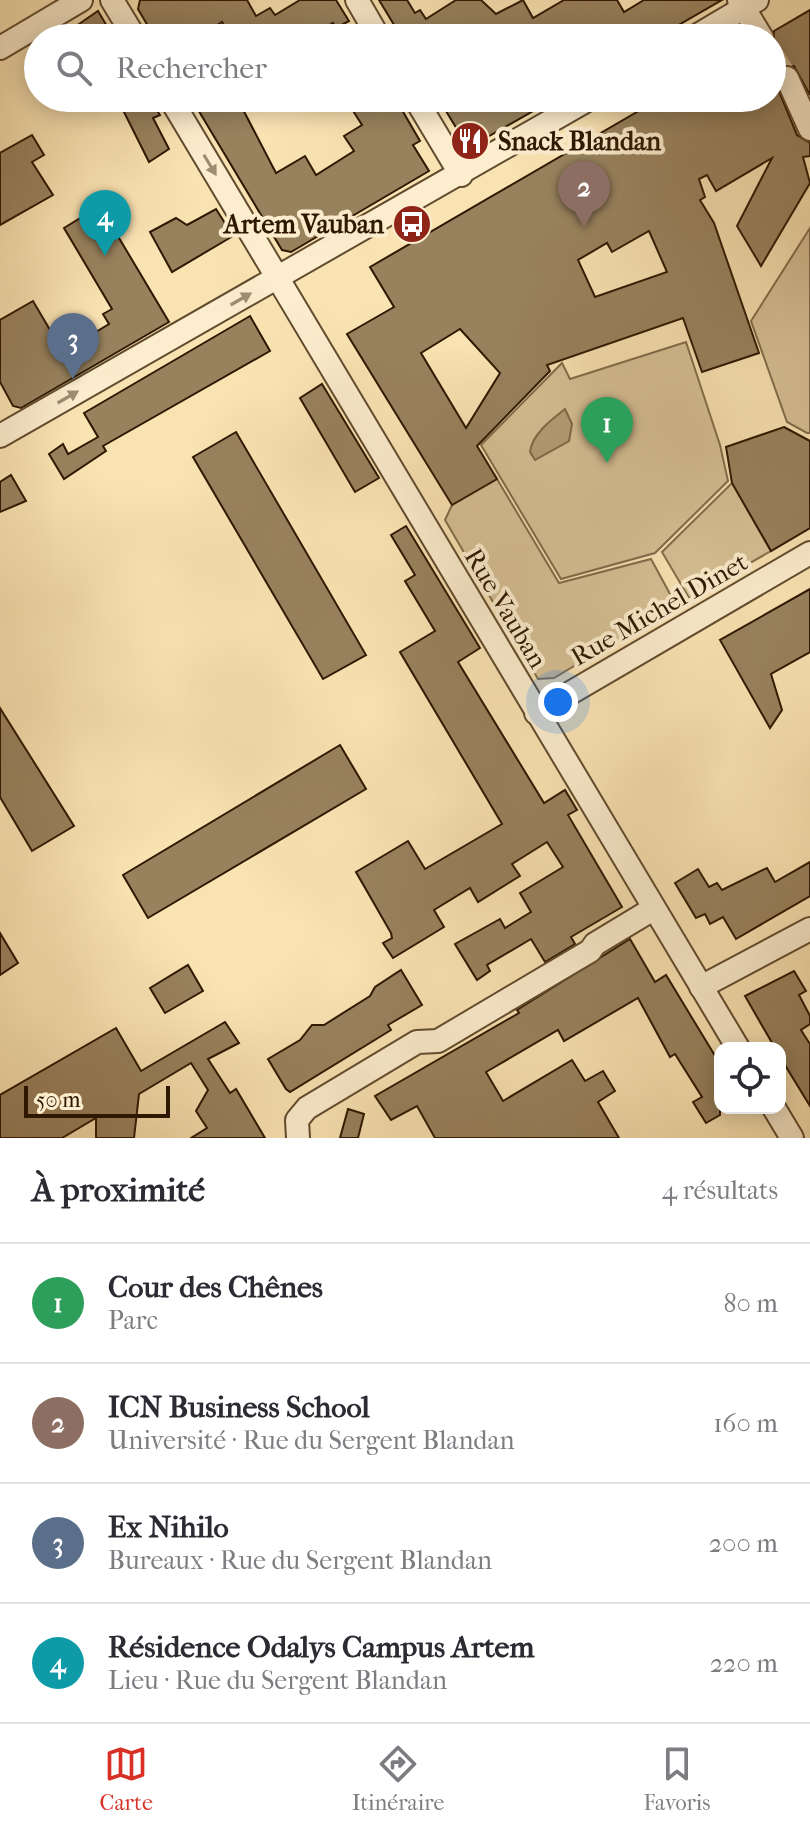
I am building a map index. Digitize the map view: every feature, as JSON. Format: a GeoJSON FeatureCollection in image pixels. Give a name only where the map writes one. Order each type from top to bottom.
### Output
{"type":"FeatureCollection","features":[{"type":"Feature","properties":{"kind":"street"},"geometry":{"type":"LineString","coordinates":[[40,24],[81,0]]}},
{"type":"Feature","properties":{"kind":"street"},"geometry":{"type":"LineString","coordinates":[[112,0],[127,24]]}},
{"type":"Feature","properties":{"kind":"street"},"geometry":{"type":"LineString","coordinates":[[357,0],[371,24]]}},
{"type":"Feature","properties":{"kind":"street"},"geometry":{"type":"LineString","coordinates":[[727,24],[751,14]]}},
{"type":"Feature","properties":{"kind":"street"},"geometry":{"type":"LineString","coordinates":[[0,48],[24,34]]}},
{"type":"Feature","properties":{"kind":"street"},"geometry":{"type":"LineString","coordinates":[[787,78],[810,129]]}},
{"type":"Feature","properties":{"kind":"street","name":"Rue Vauban"},"geometry":{"type":"LineString","coordinates":[[178,112],[734,1042]]}},
{"type":"Feature","properties":{"kind":"street"},"geometry":{"type":"LineString","coordinates":[[423,112],[461,175]]}},
{"type":"Feature","properties":{"kind":"street"},"geometry":{"type":"LineString","coordinates":[[3,427],[279,278],[567,112]]}},
{"type":"Feature","properties":{"kind":"street","name":"Rue Michel Dinet"},"geometry":{"type":"LineString","coordinates":[[536,713],[810,553]]}},
{"type":"Feature","properties":{"kind":"street"},"geometry":{"type":"LineString","coordinates":[[298,1138],[297,1120],[307,1108],[417,1042],[438,1041],[590,951],[595,944],[653,909]]}},
{"type":"Feature","properties":{"kind":"street"},"geometry":{"type":"LineString","coordinates":[[701,987],[810,929]]}},
{"type":"Feature","properties":{"kind":"street"},"geometry":{"type":"LineString","coordinates":[[778,1114],[792,1138]]}},
{"type":"Feature","properties":{"kind":"shaded area"},"geometry":{"type":"Polygon","coordinates":[[[810,228],[810,433],[807,433],[787,422],[751,321],[810,228]]]}},
{"type":"Feature","properties":{"kind":"shaded area"},"geometry":{"type":"Polygon","coordinates":[[[686,342],[720,445],[728,481],[655,553],[561,579],[481,445],[562,363],[570,379],[686,342]]]}},
{"type":"Feature","properties":{"kind":"shaded area"},"geometry":{"type":"Polygon","coordinates":[[[565,409],[572,424],[569,441],[535,460],[530,452],[534,439],[565,409]]]}},
{"type":"Feature","properties":{"kind":"shaded area"},"geometry":{"type":"Polygon","coordinates":[[[497,479],[559,583],[651,559],[676,605],[554,678],[538,679],[445,520],[452,505],[497,479]]]}},
{"type":"Feature","properties":{"kind":"shaded area"},"geometry":{"type":"Polygon","coordinates":[[[732,483],[771,551],[689,598],[662,552],[732,483]]]}},
{"type":"Feature","properties":{"kind":"building"},"geometry":{"type":"Polygon","coordinates":[[[140,0],[247,0],[256,16],[270,8],[275,15],[300,0],[336,0],[349,21],[343,24],[147,24],[138,9],[140,0]]]}},
{"type":"Feature","properties":{"kind":"building"},"geometry":{"type":"Polygon","coordinates":[[[379,0],[407,0],[415,13],[420,10],[426,19],[456,0],[481,0],[496,14],[523,0],[533,18],[564,0],[617,0],[624,12],[644,0],[722,0],[680,24],[394,24],[379,0]]]}},
{"type":"Feature","properties":{"kind":"building"},"geometry":{"type":"Polygon","coordinates":[[[810,10],[810,95],[794,66],[786,66],[786,24],[810,10]]]}},
{"type":"Feature","properties":{"kind":"building"},"geometry":{"type":"Polygon","coordinates":[[[98,11],[106,24],[79,24],[98,11]]]}},
{"type":"Feature","properties":{"kind":"building"},"geometry":{"type":"Polygon","coordinates":[[[786,108],[797,135],[810,143],[810,156],[803,157],[810,183],[761,266],[737,226],[772,158],[716,191],[707,175],[699,179],[705,197],[700,200],[714,223],[759,353],[702,372],[683,318],[547,365],[550,371],[477,446],[497,479],[452,505],[347,334],[394,307],[370,267],[637,112],[786,112],[786,108]],[[649,231],[612,252],[607,243],[578,260],[595,297],[667,272],[649,231]],[[460,329],[421,353],[466,428],[500,373],[460,329]]]}},
{"type":"Feature","properties":{"kind":"building"},"geometry":{"type":"Polygon","coordinates":[[[124,112],[158,112],[160,115],[153,118],[169,149],[149,162],[124,112]]]}},
{"type":"Feature","properties":{"kind":"building"},"geometry":{"type":"Polygon","coordinates":[[[199,112],[244,112],[276,173],[305,156],[316,175],[354,151],[344,136],[362,125],[354,112],[403,112],[420,141],[413,145],[429,171],[291,252],[282,250],[199,112]]]}},
{"type":"Feature","properties":{"kind":"building"},"geometry":{"type":"Polygon","coordinates":[[[447,112],[531,112],[477,143],[463,139],[447,112]]]}},
{"type":"Feature","properties":{"kind":"building"},"geometry":{"type":"Polygon","coordinates":[[[32,135],[44,155],[32,162],[53,195],[0,225],[0,153],[32,135]]]}},
{"type":"Feature","properties":{"kind":"building"},"geometry":{"type":"Polygon","coordinates":[[[100,206],[169,322],[21,408],[13,406],[0,382],[0,320],[33,301],[63,352],[109,324],[103,314],[112,309],[64,228],[100,206]]]}},
{"type":"Feature","properties":{"kind":"building"},"geometry":{"type":"Polygon","coordinates":[[[216,209],[233,236],[172,272],[150,232],[176,218],[187,225],[216,209]]]}},
{"type":"Feature","properties":{"kind":"building"},"geometry":{"type":"Polygon","coordinates":[[[250,316],[270,351],[103,446],[106,451],[64,479],[49,454],[63,444],[68,454],[98,437],[84,413],[250,316]]]}},
{"type":"Feature","properties":{"kind":"building"},"geometry":{"type":"Polygon","coordinates":[[[322,384],[379,478],[355,492],[300,398],[322,384]]]}},
{"type":"Feature","properties":{"kind":"building"},"geometry":{"type":"Polygon","coordinates":[[[784,427],[810,441],[810,528],[771,551],[732,483],[726,447],[784,427]]]}},
{"type":"Feature","properties":{"kind":"building"},"geometry":{"type":"Polygon","coordinates":[[[236,432],[366,655],[323,679],[193,457],[236,432]]]}},
{"type":"Feature","properties":{"kind":"building"},"geometry":{"type":"Polygon","coordinates":[[[11,475],[26,501],[0,512],[0,482],[11,475]]]}},
{"type":"Feature","properties":{"kind":"building"},"geometry":{"type":"Polygon","coordinates":[[[406,526],[480,648],[458,662],[544,803],[565,790],[577,810],[568,815],[622,907],[571,937],[575,944],[545,962],[531,939],[487,965],[490,971],[477,980],[455,944],[500,919],[505,928],[531,912],[520,893],[563,867],[547,842],[512,864],[520,876],[478,902],[470,888],[434,910],[444,927],[393,958],[383,943],[392,938],[391,933],[356,872],[408,841],[425,869],[502,824],[400,652],[435,631],[405,581],[415,575],[391,535],[406,526]]]}},
{"type":"Feature","properties":{"kind":"building"},"geometry":{"type":"Polygon","coordinates":[[[810,589],[810,652],[771,674],[782,710],[770,728],[720,640],[810,589]]]}},
{"type":"Feature","properties":{"kind":"building"},"geometry":{"type":"Polygon","coordinates":[[[0,708],[74,826],[32,851],[0,797],[0,708]]]}},
{"type":"Feature","properties":{"kind":"building"},"geometry":{"type":"Polygon","coordinates":[[[340,745],[366,789],[148,918],[123,875],[340,745]]]}},
{"type":"Feature","properties":{"kind":"building"},"geometry":{"type":"Polygon","coordinates":[[[810,862],[810,896],[736,939],[723,917],[710,924],[705,914],[696,918],[675,883],[698,869],[709,887],[717,883],[722,890],[767,868],[775,882],[810,862]]]}},
{"type":"Feature","properties":{"kind":"building"},"geometry":{"type":"Polygon","coordinates":[[[0,933],[18,963],[0,975],[0,933]]]}},
{"type":"Feature","properties":{"kind":"building"},"geometry":{"type":"Polygon","coordinates":[[[630,939],[655,982],[666,975],[714,1054],[714,1114],[720,1115],[706,1123],[693,1102],[702,1097],[675,1054],[670,1057],[638,998],[564,1041],[558,1030],[486,1072],[503,1101],[572,1060],[585,1081],[603,1071],[615,1091],[598,1102],[619,1138],[435,1138],[417,1106],[391,1120],[375,1096],[519,1013],[517,1010],[630,939]]]}},
{"type":"Feature","properties":{"kind":"building"},"geometry":{"type":"Polygon","coordinates":[[[188,965],[203,991],[165,1013],[150,988],[188,965]]]}},
{"type":"Feature","properties":{"kind":"building"},"geometry":{"type":"Polygon","coordinates":[[[401,970],[422,1005],[388,1025],[391,1030],[290,1092],[286,1089],[268,1059],[300,1040],[312,1025],[324,1025],[370,996],[375,987],[401,970]]]}},
{"type":"Feature","properties":{"kind":"building"},"geometry":{"type":"Polygon","coordinates":[[[794,971],[806,991],[799,995],[810,1016],[810,1024],[801,1030],[810,1044],[810,1106],[786,1067],[786,1042],[772,1042],[745,996],[794,971]]]}},
{"type":"Feature","properties":{"kind":"building"},"geometry":{"type":"Polygon","coordinates":[[[225,1022],[239,1043],[208,1059],[230,1093],[236,1089],[265,1138],[191,1138],[207,1128],[196,1111],[208,1090],[191,1063],[139,1094],[134,1138],[96,1138],[96,1118],[62,1138],[0,1138],[0,1095],[116,1028],[141,1071],[225,1022]]]}},
{"type":"Feature","properties":{"kind":"building"},"geometry":{"type":"Polygon","coordinates":[[[348,1109],[364,1114],[358,1138],[340,1138],[348,1109]]]}},
{"type":"Feature","properties":{"kind":"place","name":"Snack Blandan"},"geometry":{"type":"Point","coordinates":[470,141]}},
{"type":"Feature","properties":{"kind":"place","name":"Artem Vauban"},"geometry":{"type":"Point","coordinates":[412,224]}},
{"type":"Feature","properties":{"kind":"place","name":"ICN Business School"},"geometry":{"type":"Point","coordinates":[584,227]}},
{"type":"Feature","properties":{"kind":"place","name":"Résidence Odalys Campus Artem"},"geometry":{"type":"Point","coordinates":[105,256]}},
{"type":"Feature","properties":{"kind":"place","name":"Ex Nihilo"},"geometry":{"type":"Point","coordinates":[73,379]}},
{"type":"Feature","properties":{"kind":"place","name":"Cour des Chênes"},"geometry":{"type":"Point","coordinates":[607,463]}}]}
